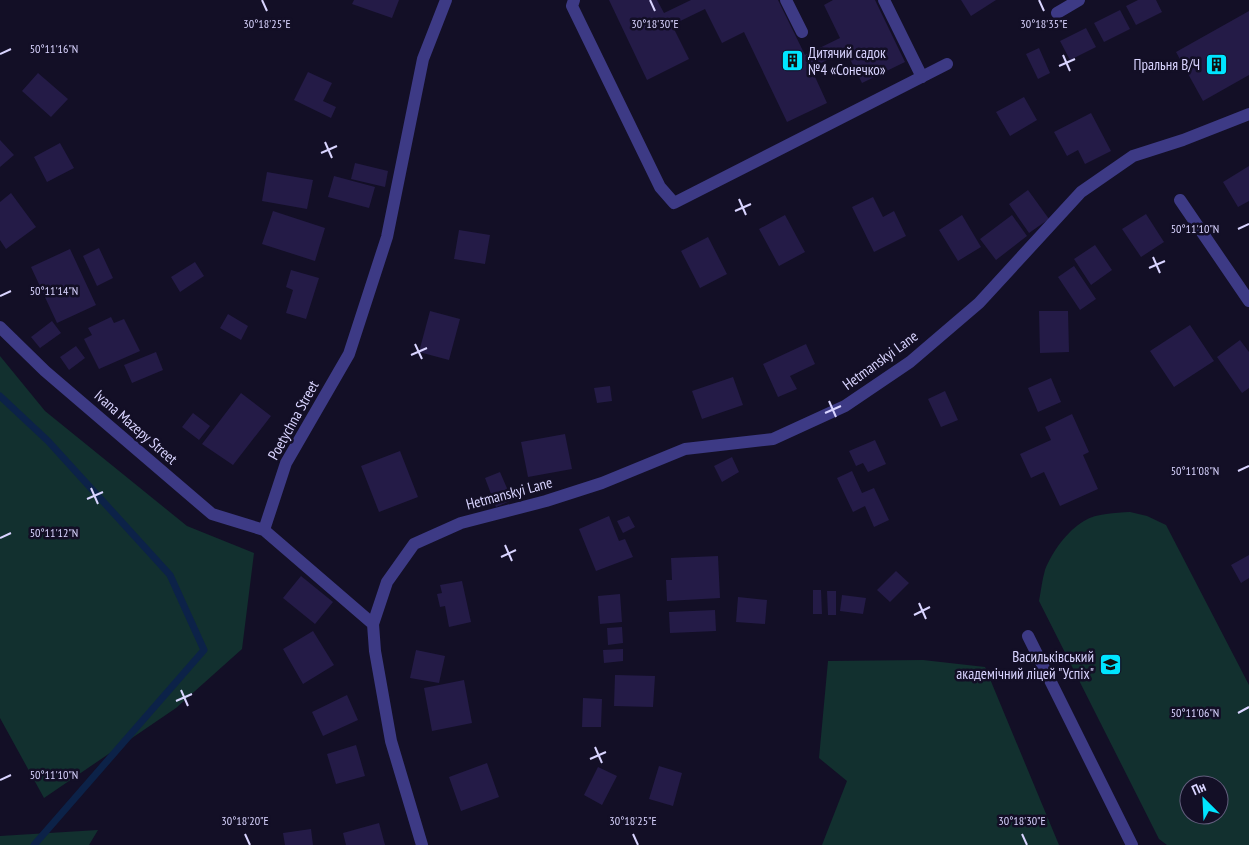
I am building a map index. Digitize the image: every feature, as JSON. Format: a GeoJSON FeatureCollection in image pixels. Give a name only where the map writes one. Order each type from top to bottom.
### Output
{"type":"FeatureCollection","features":[{"type":"Feature","properties":{"kind":"street","name":"Poetychna Street"},"geometry":{"type":"LineString","coordinates":[[264,530],[286,463],[349,354],[387,237],[424,59],[446,0]]}},
{"type":"Feature","properties":{"kind":"street"},"geometry":{"type":"LineString","coordinates":[[574,0],[572,6],[655,178],[674,203],[947,64]]}},
{"type":"Feature","properties":{"kind":"street"},"geometry":{"type":"LineString","coordinates":[[786,0],[802,32]]}},
{"type":"Feature","properties":{"kind":"street"},"geometry":{"type":"LineString","coordinates":[[884,0],[922,77]]}},
{"type":"Feature","properties":{"kind":"street"},"geometry":{"type":"LineString","coordinates":[[1057,13],[1079,0]]}},
{"type":"Feature","properties":{"kind":"street","name":"Hetmanskyi Lane"},"geometry":{"type":"LineString","coordinates":[[373,624],[387,582],[414,544],[461,523],[546,501],[602,483],[685,450],[773,438],[845,406],[910,362],[979,303],[1085,189],[1134,156],[1183,140],[1249,114]]}},
{"type":"Feature","properties":{"kind":"street"},"geometry":{"type":"LineString","coordinates":[[1180,200],[1249,301]]}},
{"type":"Feature","properties":{"kind":"street","name":"Ivana Mazepy Street"},"geometry":{"type":"LineString","coordinates":[[0,327],[45,371],[212,514],[264,530]]}},
{"type":"Feature","properties":{"kind":"street"},"geometry":{"type":"LineString","coordinates":[[264,530],[373,624],[375,651],[391,741],[422,845]]}},
{"type":"Feature","properties":{"kind":"street"},"geometry":{"type":"LineString","coordinates":[[1028,636],[1132,845]]}},
{"type":"Feature","properties":{"kind":"green space"},"geometry":{"type":"Polygon","coordinates":[[[0,356],[45,411],[187,526],[254,553],[242,649],[176,708],[44,798],[0,718],[0,356]]]}},
{"type":"Feature","properties":{"kind":"green space"},"geometry":{"type":"Polygon","coordinates":[[[1130,512],[1147,516],[1166,525],[1249,685],[1249,845],[1167,845],[1159,839],[1039,601],[1045,570],[1056,549],[1066,536],[1089,518],[1130,512]]]}},
{"type":"Feature","properties":{"kind":"green space"},"geometry":{"type":"Polygon","coordinates":[[[923,660],[985,667],[1059,845],[822,845],[847,781],[819,758],[828,661],[923,660]]]}},
{"type":"Feature","properties":{"kind":"green space"},"geometry":{"type":"Polygon","coordinates":[[[98,830],[89,845],[0,845],[0,836],[98,830]]]}},
{"type":"Feature","properties":{"kind":"building"},"geometry":{"type":"Polygon","coordinates":[[[354,0],[399,0],[392,18],[352,4],[354,0]]]}},
{"type":"Feature","properties":{"kind":"building","name":"Дитячий садок №4 «Сонечко»"},"geometry":{"type":"Polygon","coordinates":[[[609,0],[657,0],[664,13],[691,0],[778,0],[805,55],[840,38],[824,5],[833,0],[875,0],[905,62],[862,83],[846,51],[811,68],[827,103],[787,122],[744,32],[722,43],[705,9],[672,25],[689,59],[647,80],[609,0]]]}},
{"type":"Feature","properties":{"kind":"building"},"geometry":{"type":"Polygon","coordinates":[[[961,0],[996,0],[971,16],[961,0]]]}},
{"type":"Feature","properties":{"kind":"building"},"geometry":{"type":"Polygon","coordinates":[[[1138,0],[1156,0],[1162,12],[1136,25],[1126,6],[1138,0]]]}},
{"type":"Feature","properties":{"kind":"building"},"geometry":{"type":"Polygon","coordinates":[[[1120,10],[1130,29],[1104,42],[1094,23],[1120,10]]]}},
{"type":"Feature","properties":{"kind":"building","name":"Пральня В/Ч"},"geometry":{"type":"Polygon","coordinates":[[[1249,11],[1249,75],[1203,101],[1176,52],[1249,11]]]}},
{"type":"Feature","properties":{"kind":"building"},"geometry":{"type":"Polygon","coordinates":[[[1086,28],[1096,47],[1070,60],[1060,41],[1086,28]]]}},
{"type":"Feature","properties":{"kind":"building"},"geometry":{"type":"Polygon","coordinates":[[[1039,48],[1050,73],[1038,79],[1026,54],[1039,48]]]}},
{"type":"Feature","properties":{"kind":"building"},"geometry":{"type":"Polygon","coordinates":[[[308,72],[332,83],[323,101],[336,107],[331,118],[294,100],[308,72]]]}},
{"type":"Feature","properties":{"kind":"building"},"geometry":{"type":"Polygon","coordinates":[[[38,73],[68,99],[51,117],[22,91],[38,73]]]}},
{"type":"Feature","properties":{"kind":"building"},"geometry":{"type":"Polygon","coordinates":[[[1024,97],[1037,120],[1010,136],[996,112],[1024,97]]]}},
{"type":"Feature","properties":{"kind":"building"},"geometry":{"type":"Polygon","coordinates":[[[1091,113],[1111,151],[1085,164],[1078,150],[1067,156],[1054,132],[1091,113]]]}},
{"type":"Feature","properties":{"kind":"building"},"geometry":{"type":"Polygon","coordinates":[[[0,140],[14,155],[0,167],[0,140]]]}},
{"type":"Feature","properties":{"kind":"building"},"geometry":{"type":"Polygon","coordinates":[[[60,143],[74,168],[47,182],[34,157],[60,143]]]}},
{"type":"Feature","properties":{"kind":"building"},"geometry":{"type":"Polygon","coordinates":[[[355,163],[388,171],[385,187],[351,179],[355,163]]]}},
{"type":"Feature","properties":{"kind":"building"},"geometry":{"type":"Polygon","coordinates":[[[1249,166],[1249,201],[1238,207],[1223,182],[1249,166]]]}},
{"type":"Feature","properties":{"kind":"building"},"geometry":{"type":"Polygon","coordinates":[[[267,172],[313,180],[307,209],[262,201],[267,172]]]}},
{"type":"Feature","properties":{"kind":"building"},"geometry":{"type":"Polygon","coordinates":[[[334,176],[375,187],[369,208],[328,197],[334,176]]]}},
{"type":"Feature","properties":{"kind":"building"},"geometry":{"type":"Polygon","coordinates":[[[1028,190],[1049,219],[1029,233],[1009,204],[1028,190]]]}},
{"type":"Feature","properties":{"kind":"building"},"geometry":{"type":"Polygon","coordinates":[[[11,193],[36,227],[6,249],[0,240],[0,202],[11,193]]]}},
{"type":"Feature","properties":{"kind":"building"},"geometry":{"type":"Polygon","coordinates":[[[873,197],[883,217],[894,211],[906,236],[874,252],[852,207],[873,197]]]}},
{"type":"Feature","properties":{"kind":"building"},"geometry":{"type":"Polygon","coordinates":[[[273,211],[325,228],[315,261],[262,244],[273,211]]]}},
{"type":"Feature","properties":{"kind":"building"},"geometry":{"type":"Polygon","coordinates":[[[1146,214],[1164,242],[1141,257],[1122,229],[1146,214]]]}},
{"type":"Feature","properties":{"kind":"building"},"geometry":{"type":"Polygon","coordinates":[[[785,215],[805,252],[779,266],[759,229],[785,215]]]}},
{"type":"Feature","properties":{"kind":"building"},"geometry":{"type":"Polygon","coordinates":[[[962,215],[981,247],[958,261],[939,230],[962,215]]]}},
{"type":"Feature","properties":{"kind":"building"},"geometry":{"type":"Polygon","coordinates":[[[1012,215],[1027,236],[996,260],[980,239],[1012,215]]]}},
{"type":"Feature","properties":{"kind":"building"},"geometry":{"type":"Polygon","coordinates":[[[459,230],[490,235],[485,264],[454,259],[459,230]]]}},
{"type":"Feature","properties":{"kind":"building"},"geometry":{"type":"Polygon","coordinates":[[[708,237],[727,274],[700,288],[681,251],[708,237]]]}},
{"type":"Feature","properties":{"kind":"building"},"geometry":{"type":"Polygon","coordinates":[[[1095,245],[1112,270],[1091,285],[1074,259],[1095,245]]]}},
{"type":"Feature","properties":{"kind":"building"},"geometry":{"type":"Polygon","coordinates":[[[99,248],[113,278],[97,286],[83,256],[99,248]]]}},
{"type":"Feature","properties":{"kind":"building"},"geometry":{"type":"Polygon","coordinates":[[[70,249],[96,305],[57,323],[31,267],[70,249]]]}},
{"type":"Feature","properties":{"kind":"building"},"geometry":{"type":"Polygon","coordinates":[[[195,262],[204,276],[180,292],[171,277],[195,262]]]}},
{"type":"Feature","properties":{"kind":"building"},"geometry":{"type":"Polygon","coordinates":[[[1074,266],[1096,299],[1080,310],[1058,277],[1074,266]]]}},
{"type":"Feature","properties":{"kind":"building"},"geometry":{"type":"Polygon","coordinates":[[[291,270],[319,278],[306,319],[286,313],[293,290],[286,287],[291,270]]]}},
{"type":"Feature","properties":{"kind":"building"},"geometry":{"type":"Polygon","coordinates":[[[430,311],[460,319],[449,360],[419,352],[430,311]]]}},
{"type":"Feature","properties":{"kind":"building"},"geometry":{"type":"Polygon","coordinates":[[[1039,311],[1068,311],[1069,352],[1040,353],[1039,311]]]}},
{"type":"Feature","properties":{"kind":"building"},"geometry":{"type":"Polygon","coordinates":[[[228,314],[248,326],[241,340],[220,328],[228,314]]]}},
{"type":"Feature","properties":{"kind":"building"},"geometry":{"type":"Polygon","coordinates":[[[111,317],[114,323],[124,319],[140,351],[99,369],[84,339],[92,335],[88,328],[111,317]]]}},
{"type":"Feature","properties":{"kind":"building"},"geometry":{"type":"Polygon","coordinates":[[[52,321],[61,333],[40,348],[31,337],[52,321]]]}},
{"type":"Feature","properties":{"kind":"building"},"geometry":{"type":"Polygon","coordinates":[[[1190,325],[1214,361],[1174,387],[1150,351],[1190,325]]]}},
{"type":"Feature","properties":{"kind":"building"},"geometry":{"type":"Polygon","coordinates":[[[1240,340],[1249,352],[1249,388],[1242,393],[1217,357],[1240,340]]]}},
{"type":"Feature","properties":{"kind":"building"},"geometry":{"type":"Polygon","coordinates":[[[806,344],[815,364],[790,376],[797,389],[778,397],[763,364],[806,344]]]}},
{"type":"Feature","properties":{"kind":"building"},"geometry":{"type":"Polygon","coordinates":[[[76,346],[85,358],[69,370],[60,357],[76,346]]]}},
{"type":"Feature","properties":{"kind":"building"},"geometry":{"type":"Polygon","coordinates":[[[156,352],[163,370],[132,383],[124,365],[156,352]]]}},
{"type":"Feature","properties":{"kind":"building"},"geometry":{"type":"Polygon","coordinates":[[[733,377],[743,405],[702,419],[692,391],[733,377]]]}},
{"type":"Feature","properties":{"kind":"building"},"geometry":{"type":"Polygon","coordinates":[[[1051,378],[1061,402],[1038,412],[1028,388],[1051,378]]]}},
{"type":"Feature","properties":{"kind":"building"},"geometry":{"type":"Polygon","coordinates":[[[610,386],[612,401],[597,403],[594,388],[610,386]]]}},
{"type":"Feature","properties":{"kind":"building"},"geometry":{"type":"Polygon","coordinates":[[[945,391],[958,420],[941,427],[928,399],[945,391]]]}},
{"type":"Feature","properties":{"kind":"building"},"geometry":{"type":"Polygon","coordinates":[[[241,393],[271,416],[233,465],[202,444],[241,393]]]}},
{"type":"Feature","properties":{"kind":"building"},"geometry":{"type":"Polygon","coordinates":[[[193,413],[210,426],[199,440],[182,427],[193,413]]]}},
{"type":"Feature","properties":{"kind":"building"},"geometry":{"type":"Polygon","coordinates":[[[1072,414],[1089,452],[1083,455],[1098,489],[1060,506],[1044,472],[1031,478],[1020,454],[1051,440],[1045,427],[1072,414]]]}},
{"type":"Feature","properties":{"kind":"building"},"geometry":{"type":"Polygon","coordinates":[[[565,434],[572,469],[528,477],[521,442],[565,434]]]}},
{"type":"Feature","properties":{"kind":"building"},"geometry":{"type":"Polygon","coordinates":[[[875,440],[886,464],[868,472],[863,463],[856,466],[849,451],[875,440]]]}},
{"type":"Feature","properties":{"kind":"building"},"geometry":{"type":"Polygon","coordinates":[[[400,451],[418,497],[379,512],[361,466],[400,451]]]}},
{"type":"Feature","properties":{"kind":"building"},"geometry":{"type":"Polygon","coordinates":[[[732,457],[739,472],[722,482],[714,466],[732,457]]]}},
{"type":"Feature","properties":{"kind":"building"},"geometry":{"type":"Polygon","coordinates":[[[852,471],[862,493],[874,488],[889,520],[874,527],[865,506],[853,512],[837,478],[852,471]]]}},
{"type":"Feature","properties":{"kind":"building"},"geometry":{"type":"Polygon","coordinates":[[[500,472],[512,500],[496,507],[485,478],[500,472]]]}},
{"type":"Feature","properties":{"kind":"building"},"geometry":{"type":"Polygon","coordinates":[[[609,516],[619,541],[625,539],[633,557],[596,571],[579,529],[609,516]]]}},
{"type":"Feature","properties":{"kind":"building"},"geometry":{"type":"Polygon","coordinates":[[[629,516],[635,527],[623,533],[617,521],[629,516]]]}},
{"type":"Feature","properties":{"kind":"building"},"geometry":{"type":"Polygon","coordinates":[[[1249,555],[1249,578],[1241,583],[1231,565],[1249,555]]]}},
{"type":"Feature","properties":{"kind":"building"},"geometry":{"type":"Polygon","coordinates":[[[718,556],[720,598],[667,601],[666,580],[672,580],[671,558],[718,556]]]}},
{"type":"Feature","properties":{"kind":"building"},"geometry":{"type":"Polygon","coordinates":[[[896,571],[909,583],[890,602],[877,590],[896,571]]]}},
{"type":"Feature","properties":{"kind":"building"},"geometry":{"type":"Polygon","coordinates":[[[301,576],[333,602],[315,624],[283,598],[301,576]]]}},
{"type":"Feature","properties":{"kind":"building"},"geometry":{"type":"Polygon","coordinates":[[[462,581],[471,622],[449,627],[445,606],[440,607],[437,594],[442,593],[440,585],[462,581]]]}},
{"type":"Feature","properties":{"kind":"building"},"geometry":{"type":"Polygon","coordinates":[[[813,590],[821,590],[822,614],[813,614],[813,590]]]}},
{"type":"Feature","properties":{"kind":"building"},"geometry":{"type":"Polygon","coordinates":[[[827,591],[836,591],[836,615],[828,615],[827,591]]]}},
{"type":"Feature","properties":{"kind":"building"},"geometry":{"type":"Polygon","coordinates":[[[620,594],[622,622],[600,624],[598,596],[620,594]]]}},
{"type":"Feature","properties":{"kind":"building"},"geometry":{"type":"Polygon","coordinates":[[[842,595],[866,598],[863,614],[840,611],[842,595]]]}},
{"type":"Feature","properties":{"kind":"building"},"geometry":{"type":"Polygon","coordinates":[[[738,597],[767,600],[765,624],[736,622],[738,597]]]}},
{"type":"Feature","properties":{"kind":"building"},"geometry":{"type":"Polygon","coordinates":[[[715,610],[716,631],[670,633],[669,612],[715,610]]]}},
{"type":"Feature","properties":{"kind":"building"},"geometry":{"type":"Polygon","coordinates":[[[622,627],[623,643],[608,645],[607,628],[622,627]]]}},
{"type":"Feature","properties":{"kind":"building"},"geometry":{"type":"Polygon","coordinates":[[[313,631],[334,665],[303,684],[283,649],[313,631]]]}},
{"type":"Feature","properties":{"kind":"building"},"geometry":{"type":"Polygon","coordinates":[[[623,649],[623,661],[604,663],[603,650],[623,649]]]}},
{"type":"Feature","properties":{"kind":"building"},"geometry":{"type":"Polygon","coordinates":[[[416,650],[445,656],[439,683],[410,678],[416,650]]]}},
{"type":"Feature","properties":{"kind":"building"},"geometry":{"type":"Polygon","coordinates":[[[615,675],[655,676],[653,707],[614,706],[615,675]]]}},
{"type":"Feature","properties":{"kind":"building"},"geometry":{"type":"Polygon","coordinates":[[[464,680],[472,723],[432,731],[424,688],[464,680]]]}},
{"type":"Feature","properties":{"kind":"building"},"geometry":{"type":"Polygon","coordinates":[[[347,695],[358,720],[323,736],[312,712],[347,695]]]}},
{"type":"Feature","properties":{"kind":"building"},"geometry":{"type":"Polygon","coordinates":[[[583,698],[602,699],[601,727],[582,727],[583,698]]]}},
{"type":"Feature","properties":{"kind":"building"},"geometry":{"type":"Polygon","coordinates":[[[356,745],[365,776],[336,784],[327,754],[356,745]]]}},
{"type":"Feature","properties":{"kind":"building"},"geometry":{"type":"Polygon","coordinates":[[[487,763],[499,797],[461,811],[449,777],[487,763]]]}},
{"type":"Feature","properties":{"kind":"building"},"geometry":{"type":"Polygon","coordinates":[[[659,766],[682,773],[673,806],[649,799],[659,766]]]}},
{"type":"Feature","properties":{"kind":"building"},"geometry":{"type":"Polygon","coordinates":[[[598,767],[617,776],[602,805],[584,795],[598,767]]]}},
{"type":"Feature","properties":{"kind":"building"},"geometry":{"type":"Polygon","coordinates":[[[379,823],[385,845],[346,845],[343,833],[379,823]]]}},
{"type":"Feature","properties":{"kind":"building"},"geometry":{"type":"Polygon","coordinates":[[[311,829],[313,845],[285,845],[283,833],[311,829]]]}},
{"type":"Feature","properties":{"kind":"waterway"},"geometry":{"type":"LineString","coordinates":[[0,396],[48,441],[170,575],[204,650],[34,845]]}},
{"type":"Feature","properties":{"kind":"place","name":"Дитячий садок №4 «Сонечко»"},"geometry":{"type":"Point","coordinates":[792,61]}},
{"type":"Feature","properties":{"kind":"place","name":"Пральня В/Ч"},"geometry":{"type":"Point","coordinates":[1216,64]}},
{"type":"Feature","properties":{"kind":"place","name":"Васильківський академічний ліцей \"Успіх\""},"geometry":{"type":"Point","coordinates":[1110,665]}}]}
